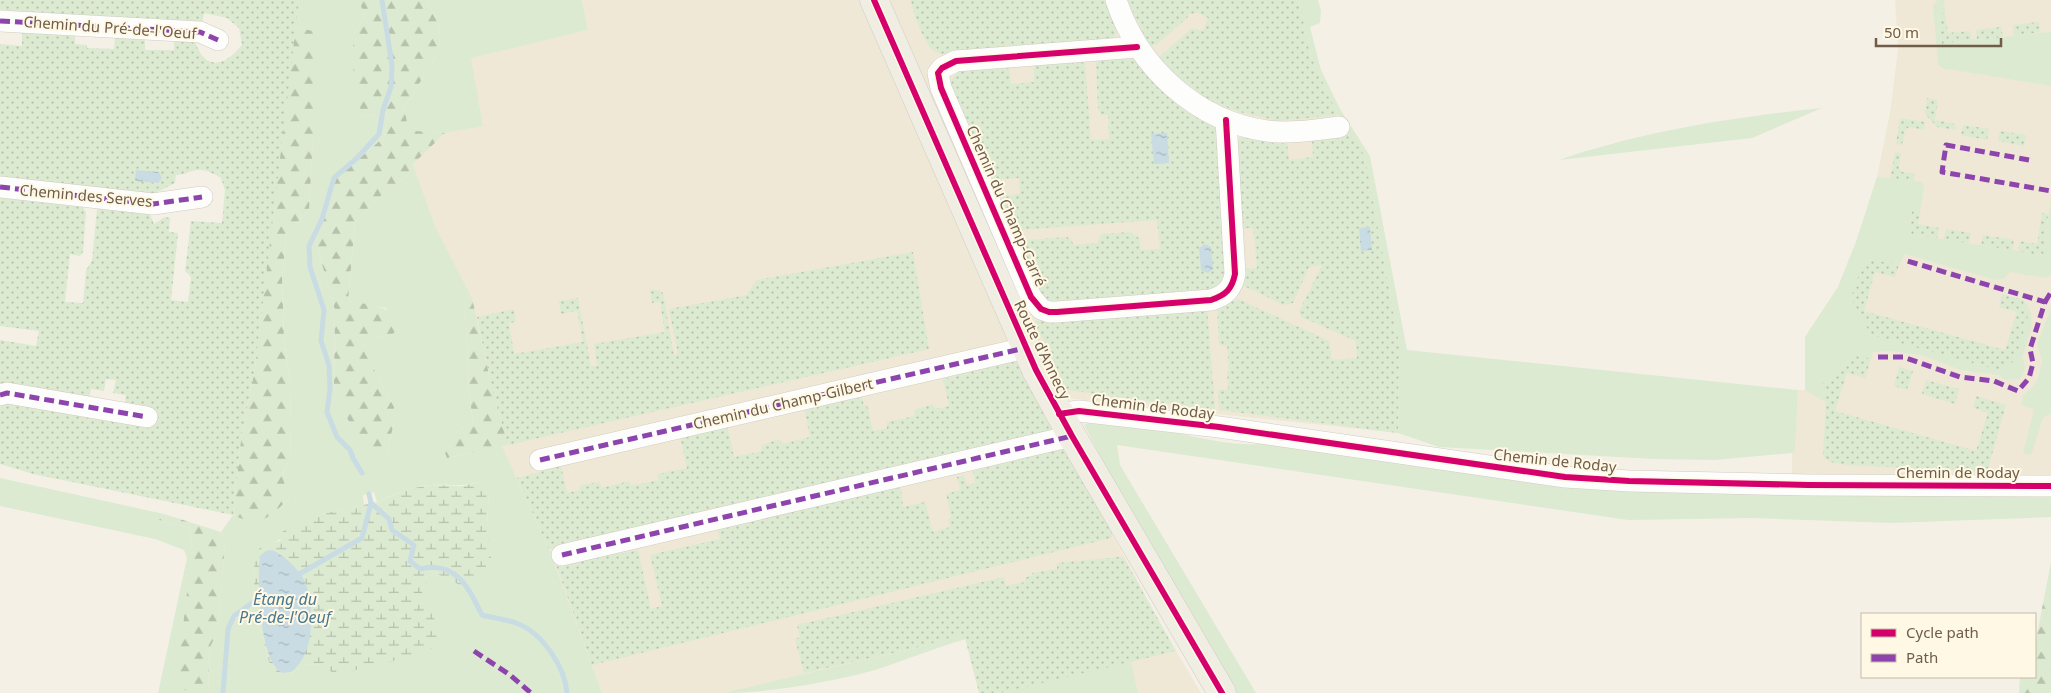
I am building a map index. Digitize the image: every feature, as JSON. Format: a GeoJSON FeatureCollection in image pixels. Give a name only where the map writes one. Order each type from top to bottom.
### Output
{"type":"FeatureCollection","features":[{"type":"Feature","properties":{"kind":"main road","name":"Route d'Annecy"},"geometry":{"type":"LineString","coordinates":[[874,0],[1025,348],[1065,425],[1222,693]]}},
{"type":"Feature","properties":{"kind":"street"},"geometry":{"type":"LineString","coordinates":[[1116,0],[1137,47],[1163,78],[1193,101],[1226,120],[1268,131],[1296,132],[1339,127]]}},
{"type":"Feature","properties":{"kind":"street","name":"Chemin du Pré-de-l'Oeuf"},"geometry":{"type":"LineString","coordinates":[[0,21],[200,32],[218,40]]}},
{"type":"Feature","properties":{"kind":"street","name":"Chemin du Champ-Carré"},"geometry":{"type":"LineString","coordinates":[[1137,47],[956,61],[942,68],[938,73],[941,88],[997,219],[1031,296],[1041,309],[1057,312],[1211,300],[1227,292],[1232,286],[1235,274],[1226,120]]}},
{"type":"Feature","properties":{"kind":"street","name":"Chemin des Serves"},"geometry":{"type":"LineString","coordinates":[[0,187],[153,204],[202,196]]}},
{"type":"Feature","properties":{"kind":"street","name":"Chemin du Champ-Gilbert"},"geometry":{"type":"LineString","coordinates":[[540,460],[1025,348]]}},
{"type":"Feature","properties":{"kind":"street"},"geometry":{"type":"LineString","coordinates":[[0,395],[7,393],[147,417]]}},
{"type":"Feature","properties":{"kind":"street","name":"Chemin de Roday"},"geometry":{"type":"LineString","coordinates":[[562,555],[1065,425],[1079,410],[1219,427],[1565,477],[1629,481],[1808,485],[2051,486]]}},
{"type":"Feature","properties":{"kind":"shaded area"},"geometry":{"type":"Polygon","coordinates":[[[582,0],[1299,0],[1310,55],[1338,115],[1365,157],[1399,344],[1398,433],[1036,395],[1143,591],[919,647],[723,693],[602,693],[549,549],[502,446],[508,444],[491,384],[472,298],[435,226],[413,164],[445,133],[483,125],[470,58],[588,30],[582,0]]]}},
{"type":"Feature","properties":{"kind":"shaded area"},"geometry":{"type":"Polygon","coordinates":[[[1895,0],[2051,0],[2051,494],[1792,490],[1792,453],[1795,449],[1798,390],[1805,390],[1805,337],[1838,287],[1856,242],[1877,177],[1890,113],[1898,49],[1895,0]]]}},
{"type":"Feature","properties":{"kind":"shaded area"},"geometry":{"type":"Polygon","coordinates":[[[1176,651],[1201,693],[1138,693],[1131,661],[1176,651]]]}},
{"type":"Feature","properties":{"kind":"green space"},"geometry":{"type":"Polygon","coordinates":[[[0,0],[299,0],[255,368],[241,438],[233,515],[33,474],[0,464],[0,402],[124,407],[126,395],[113,393],[116,380],[106,379],[104,391],[91,389],[89,401],[0,390],[0,340],[36,346],[39,331],[0,326],[0,196],[82,205],[86,213],[83,252],[80,256],[70,254],[65,302],[83,303],[86,270],[92,261],[97,209],[106,206],[149,212],[154,224],[165,217],[170,218],[169,232],[178,233],[171,300],[188,302],[191,277],[185,271],[191,221],[222,223],[225,190],[221,178],[200,170],[176,175],[175,183],[152,195],[0,180],[0,44],[22,46],[22,30],[75,32],[75,44],[87,45],[87,48],[114,49],[115,35],[145,37],[145,50],[174,50],[174,40],[195,42],[199,52],[205,58],[210,62],[216,63],[229,58],[242,45],[239,28],[227,18],[204,13],[202,23],[0,12],[0,0]]]}},
{"type":"Feature","properties":{"kind":"green space"},"geometry":{"type":"Polygon","coordinates":[[[299,0],[358,0],[365,15],[354,34],[362,116],[389,113],[384,137],[336,179],[326,215],[315,239],[335,310],[334,385],[387,451],[394,423],[394,407],[362,347],[376,338],[393,334],[386,308],[348,301],[355,222],[378,198],[407,176],[413,164],[435,226],[472,298],[465,299],[469,391],[473,422],[441,442],[448,458],[502,446],[549,549],[602,693],[208,693],[210,647],[218,630],[225,543],[221,532],[233,515],[250,520],[264,518],[276,511],[289,499],[282,476],[290,458],[291,428],[290,385],[284,338],[282,279],[286,236],[309,210],[313,138],[313,31],[294,27],[299,0]],[[479,482],[417,487],[377,502],[374,492],[363,495],[364,505],[322,514],[253,555],[255,574],[251,614],[261,631],[270,665],[290,675],[303,664],[321,665],[335,674],[435,573],[462,586],[487,524],[489,496],[479,482]]]}},
{"type":"Feature","properties":{"kind":"green space"},"geometry":{"type":"Polygon","coordinates":[[[358,0],[426,0],[438,23],[440,50],[404,108],[407,122],[414,131],[445,133],[413,164],[407,176],[378,198],[355,222],[348,301],[386,309],[396,319],[399,326],[393,334],[376,338],[362,347],[394,407],[394,423],[387,451],[374,452],[348,420],[334,385],[335,310],[315,239],[326,215],[336,179],[384,137],[389,113],[361,116],[352,62],[354,34],[365,15],[358,0]]]}},
{"type":"Feature","properties":{"kind":"green space"},"geometry":{"type":"Polygon","coordinates":[[[426,0],[582,0],[588,30],[471,58],[483,126],[445,133],[414,132],[407,122],[404,108],[440,50],[438,23],[426,0]]]}},
{"type":"Feature","properties":{"kind":"green space"},"geometry":{"type":"Polygon","coordinates":[[[911,0],[1107,0],[1117,32],[1114,38],[991,52],[946,54],[935,52],[927,43],[916,20],[911,0]]]}},
{"type":"Feature","properties":{"kind":"green space"},"geometry":{"type":"Polygon","coordinates":[[[1127,0],[1299,0],[1310,55],[1338,115],[1279,121],[1239,112],[1212,102],[1181,80],[1159,57],[1192,28],[1203,31],[1208,18],[1198,13],[1188,14],[1188,17],[1156,45],[1149,45],[1127,0]]]}},
{"type":"Feature","properties":{"kind":"green space"},"geometry":{"type":"Polygon","coordinates":[[[1299,0],[1318,0],[1321,10],[1320,23],[1310,27],[1321,70],[1340,109],[1370,156],[1407,350],[1798,390],[1795,449],[1792,453],[1715,460],[1654,459],[1439,447],[1398,433],[1399,344],[1365,158],[1338,115],[1310,55],[1299,0]]]}},
{"type":"Feature","properties":{"kind":"green space"},"geometry":{"type":"Polygon","coordinates":[[[1938,0],[1944,0],[1945,13],[1939,14],[1942,44],[1971,39],[1977,40],[2051,32],[2051,86],[1942,68],[1938,64],[1933,5],[1938,0]]]}},
{"type":"Feature","properties":{"kind":"green space"},"geometry":{"type":"Polygon","coordinates":[[[1945,13],[1948,33],[1970,31],[1971,39],[1942,44],[1939,14],[1945,13]]]}},
{"type":"Feature","properties":{"kind":"green space"},"geometry":{"type":"Polygon","coordinates":[[[2039,22],[2040,32],[2014,36],[2013,25],[2039,22]]]}},
{"type":"Feature","properties":{"kind":"green space"},"geometry":{"type":"Polygon","coordinates":[[[294,27],[313,31],[313,138],[309,210],[286,236],[282,279],[284,338],[290,385],[291,428],[290,458],[282,475],[289,499],[264,519],[251,521],[233,515],[241,438],[255,368],[294,27]]]}},
{"type":"Feature","properties":{"kind":"green space"},"geometry":{"type":"Polygon","coordinates":[[[2001,27],[2003,37],[1977,40],[1976,30],[2001,27]]]}},
{"type":"Feature","properties":{"kind":"green space"},"geometry":{"type":"Polygon","coordinates":[[[1127,56],[1140,63],[1163,92],[1216,128],[1227,276],[1221,286],[1209,291],[1055,303],[1041,296],[1019,248],[1024,240],[1067,237],[1072,240],[1073,245],[1097,243],[1101,234],[1130,232],[1139,238],[1141,250],[1160,249],[1157,220],[1015,230],[1010,225],[997,197],[1020,194],[1019,178],[990,180],[949,90],[953,77],[961,70],[1009,66],[1011,84],[1034,82],[1034,64],[1080,60],[1085,64],[1091,140],[1109,139],[1108,115],[1101,115],[1098,108],[1096,63],[1100,58],[1127,56]]]}},
{"type":"Feature","properties":{"kind":"green space"},"geometry":{"type":"Polygon","coordinates":[[[1927,98],[1938,100],[1935,120],[1956,124],[1955,130],[1937,127],[1925,114],[1927,98]]]}},
{"type":"Feature","properties":{"kind":"green space"},"geometry":{"type":"Polygon","coordinates":[[[1822,108],[1752,138],[1559,160],[1623,141],[1689,126],[1822,108]]]}},
{"type":"Feature","properties":{"kind":"green space"},"geometry":{"type":"Polygon","coordinates":[[[1900,118],[1925,122],[1924,130],[1909,127],[1905,130],[1902,145],[1896,144],[1900,118]]]}},
{"type":"Feature","properties":{"kind":"green space"},"geometry":{"type":"Polygon","coordinates":[[[1963,125],[1989,129],[1987,140],[1961,135],[1963,125]]]}},
{"type":"Feature","properties":{"kind":"green space"},"geometry":{"type":"Polygon","coordinates":[[[2000,131],[2026,135],[2024,146],[1998,141],[2000,131]]]}},
{"type":"Feature","properties":{"kind":"green space"},"geometry":{"type":"Polygon","coordinates":[[[1351,133],[1365,157],[1399,344],[1398,433],[1219,410],[1218,390],[1228,389],[1227,371],[1229,370],[1227,346],[1222,346],[1219,343],[1217,308],[1238,299],[1329,341],[1332,360],[1357,358],[1356,341],[1301,317],[1299,311],[1322,265],[1309,267],[1293,303],[1284,305],[1244,286],[1242,269],[1257,268],[1253,228],[1238,228],[1237,140],[1244,135],[1287,142],[1289,160],[1313,157],[1312,140],[1351,133]]]}},
{"type":"Feature","properties":{"kind":"green space"},"geometry":{"type":"Polygon","coordinates":[[[1895,152],[1901,153],[1899,168],[1902,172],[1915,174],[1914,181],[1890,179],[1895,152]]]}},
{"type":"Feature","properties":{"kind":"green space"},"geometry":{"type":"Polygon","coordinates":[[[1877,177],[1922,182],[1924,186],[1920,213],[1911,212],[1909,234],[2043,255],[2051,198],[2051,275],[2047,278],[2010,272],[2004,279],[1996,280],[1905,254],[1899,265],[1869,259],[1851,298],[1871,335],[1998,370],[2028,316],[2023,300],[2031,313],[2031,328],[2022,358],[2025,368],[2020,379],[2005,380],[1999,375],[1961,370],[1921,355],[1890,351],[1873,352],[1871,359],[1858,355],[1822,385],[1826,395],[1826,402],[1805,390],[1805,337],[1838,287],[1856,242],[1877,177]]]}},
{"type":"Feature","properties":{"kind":"green space"},"geometry":{"type":"Polygon","coordinates":[[[1912,211],[1920,213],[1918,224],[1939,228],[1937,238],[1909,234],[1912,211]]]}},
{"type":"Feature","properties":{"kind":"green space"},"geometry":{"type":"Polygon","coordinates":[[[2042,213],[2048,214],[2043,256],[2018,251],[2020,241],[2037,244],[2042,213]]]}},
{"type":"Feature","properties":{"kind":"green space"},"geometry":{"type":"Polygon","coordinates":[[[1946,229],[1971,233],[1969,243],[1944,240],[1946,229]]]}},
{"type":"Feature","properties":{"kind":"green space"},"geometry":{"type":"Polygon","coordinates":[[[1983,235],[2014,240],[2012,250],[1981,245],[1983,235]]]}},
{"type":"Feature","properties":{"kind":"green space"},"geometry":{"type":"Polygon","coordinates":[[[913,252],[929,349],[508,445],[491,384],[477,317],[514,309],[516,322],[509,323],[514,354],[583,342],[577,311],[561,314],[559,301],[578,298],[591,366],[597,366],[594,344],[665,332],[660,302],[652,303],[650,290],[658,290],[663,293],[674,355],[678,354],[669,309],[747,295],[756,280],[913,252]]]}},
{"type":"Feature","properties":{"kind":"green space"},"geometry":{"type":"Polygon","coordinates":[[[1869,259],[1899,265],[1895,277],[1875,272],[1864,311],[2005,350],[2017,312],[1999,307],[2002,294],[2023,300],[2028,316],[2015,361],[1998,370],[1871,335],[1851,298],[1862,266],[1869,259]]]}},
{"type":"Feature","properties":{"kind":"green space"},"geometry":{"type":"Polygon","coordinates":[[[472,298],[491,384],[508,445],[447,458],[441,442],[473,422],[469,391],[465,299],[472,298]]]}},
{"type":"Feature","properties":{"kind":"green space"},"geometry":{"type":"Polygon","coordinates":[[[1207,307],[1215,410],[1067,390],[1034,321],[1207,307]]]}},
{"type":"Feature","properties":{"kind":"green space"},"geometry":{"type":"Polygon","coordinates":[[[2051,308],[2051,413],[2043,418],[2031,455],[2023,453],[2034,409],[2021,405],[2024,394],[2032,388],[2038,379],[2042,360],[2037,344],[2051,308]]]}},
{"type":"Feature","properties":{"kind":"green space"},"geometry":{"type":"Polygon","coordinates":[[[1858,355],[1871,359],[1865,378],[1847,373],[1835,411],[1976,451],[1988,413],[1973,408],[1976,396],[2006,405],[1987,472],[1846,465],[1831,462],[1823,457],[1826,395],[1821,385],[1858,355]]]}},
{"type":"Feature","properties":{"kind":"green space"},"geometry":{"type":"Polygon","coordinates":[[[1007,360],[1016,362],[1053,430],[549,549],[517,478],[561,466],[567,493],[580,490],[580,485],[600,482],[601,488],[630,481],[631,486],[659,480],[658,474],[687,468],[680,437],[727,425],[734,457],[762,451],[761,445],[780,439],[782,444],[810,437],[804,409],[861,395],[864,405],[867,405],[873,431],[887,428],[887,422],[915,416],[914,410],[933,404],[935,409],[949,406],[943,379],[957,376],[956,373],[1007,360]]]}},
{"type":"Feature","properties":{"kind":"green space"},"geometry":{"type":"Polygon","coordinates":[[[1899,367],[1913,371],[1907,390],[1894,386],[1899,367]]]}},
{"type":"Feature","properties":{"kind":"green space"},"geometry":{"type":"Polygon","coordinates":[[[1926,380],[1959,389],[1955,404],[1922,394],[1926,380]]]}},
{"type":"Feature","properties":{"kind":"green space"},"geometry":{"type":"Polygon","coordinates":[[[1088,423],[1139,425],[1223,442],[1238,444],[1268,443],[1539,481],[2051,494],[2051,517],[1892,523],[1751,518],[1628,520],[1117,445],[1120,465],[1256,693],[1234,693],[1121,496],[1084,425],[1088,423]]]}},
{"type":"Feature","properties":{"kind":"green space"},"geometry":{"type":"Polygon","coordinates":[[[1064,448],[1112,533],[1111,538],[592,665],[556,565],[615,550],[619,554],[638,550],[651,609],[662,606],[650,555],[720,539],[717,528],[901,486],[903,507],[925,502],[933,532],[950,527],[948,519],[951,518],[946,494],[960,490],[957,477],[964,475],[967,485],[975,483],[973,471],[1064,448]]]}},
{"type":"Feature","properties":{"kind":"green space"},"geometry":{"type":"Polygon","coordinates":[[[0,478],[164,514],[159,520],[190,528],[192,550],[192,693],[158,693],[187,558],[184,550],[155,539],[0,506],[0,478]]]}},
{"type":"Feature","properties":{"kind":"green space"},"geometry":{"type":"Polygon","coordinates":[[[479,482],[483,485],[489,496],[487,524],[491,558],[478,580],[462,586],[435,573],[421,590],[442,635],[440,641],[429,651],[375,666],[335,674],[321,665],[303,664],[290,675],[283,676],[274,672],[270,665],[261,631],[251,614],[255,574],[253,555],[263,545],[280,541],[283,531],[322,514],[377,502],[408,489],[431,485],[463,486],[479,482]]]}},
{"type":"Feature","properties":{"kind":"green space"},"geometry":{"type":"Polygon","coordinates":[[[164,514],[221,532],[225,543],[218,631],[210,647],[208,693],[192,693],[176,686],[192,550],[190,528],[159,520],[164,514]]]}},
{"type":"Feature","properties":{"kind":"green space"},"geometry":{"type":"Polygon","coordinates":[[[1124,558],[1176,651],[1000,693],[979,693],[964,634],[919,647],[804,673],[795,639],[800,637],[797,625],[1004,577],[1006,586],[1025,582],[1025,578],[1032,575],[1032,573],[1057,569],[1057,563],[1124,558]]]}},
{"type":"Feature","properties":{"kind":"green space"},"geometry":{"type":"Polygon","coordinates":[[[2051,562],[2051,693],[2019,693],[2020,678],[2036,678],[2036,640],[2051,562]]]}},
{"type":"Feature","properties":{"kind":"green space"},"geometry":{"type":"Polygon","coordinates":[[[964,634],[966,639],[875,670],[820,683],[780,689],[723,693],[919,647],[964,634]]]}},
{"type":"Feature","properties":{"kind":"green space"},"geometry":{"type":"Polygon","coordinates":[[[1131,661],[1138,693],[1000,693],[1131,661]]]}},
{"type":"Feature","properties":{"kind":"water"},"geometry":{"type":"Polygon","coordinates":[[[1167,133],[1169,163],[1154,164],[1151,134],[1167,133]]]}},
{"type":"Feature","properties":{"kind":"water"},"geometry":{"type":"Polygon","coordinates":[[[136,170],[159,172],[162,178],[158,183],[135,181],[136,170]]]}},
{"type":"Feature","properties":{"kind":"water"},"geometry":{"type":"Polygon","coordinates":[[[1370,227],[1372,250],[1361,251],[1359,228],[1370,227]]]}},
{"type":"Feature","properties":{"kind":"water"},"geometry":{"type":"Polygon","coordinates":[[[1205,244],[1211,247],[1213,269],[1208,273],[1201,270],[1199,248],[1205,244]]]}},
{"type":"Feature","properties":{"kind":"water","name":"Étang du Pré-de-l'Oeuf"},"geometry":{"type":"Polygon","coordinates":[[[272,550],[287,559],[299,572],[305,582],[310,604],[311,630],[309,643],[299,664],[291,672],[282,673],[274,665],[268,653],[261,619],[260,556],[266,551],[272,550]]]}},
{"type":"Feature","properties":{"kind":"waterway"},"geometry":{"type":"LineString","coordinates":[[362,473],[350,450],[337,437],[327,412],[330,389],[329,365],[321,341],[324,310],[310,267],[309,246],[322,219],[334,178],[357,158],[379,134],[383,110],[391,87],[392,65],[382,0]]}},
{"type":"Feature","properties":{"kind":"waterway"},"geometry":{"type":"LineString","coordinates":[[369,494],[371,503],[389,519],[392,530],[414,545],[410,561],[420,569],[443,569],[452,573],[466,586],[482,615],[516,623],[535,634],[543,642],[562,672],[567,693]]}},
{"type":"Feature","properties":{"kind":"waterway"},"geometry":{"type":"LineString","coordinates":[[294,577],[362,538],[371,503]]}},
{"type":"Feature","properties":{"kind":"waterway"},"geometry":{"type":"LineString","coordinates":[[223,693],[228,629],[234,616],[263,595]]}},
{"type":"Feature","properties":{"kind":"marked path"},"geometry":{"type":"LineString","coordinates":[[0,21],[200,32],[218,40]]}},
{"type":"Feature","properties":{"kind":"marked path"},"geometry":{"type":"LineString","coordinates":[[2029,160],[1946,145],[1942,172],[2051,191]]}},
{"type":"Feature","properties":{"kind":"marked path"},"geometry":{"type":"LineString","coordinates":[[0,187],[153,204],[202,197]]}},
{"type":"Feature","properties":{"kind":"marked path"},"geometry":{"type":"LineString","coordinates":[[1878,357],[1903,357],[1960,377],[1994,381],[2018,391],[2029,378],[2033,363],[2030,349],[2045,302],[1904,260]]}},
{"type":"Feature","properties":{"kind":"marked path"},"geometry":{"type":"LineString","coordinates":[[2045,302],[2051,292]]}},
{"type":"Feature","properties":{"kind":"marked path"},"geometry":{"type":"LineString","coordinates":[[540,460],[1025,348]]}},
{"type":"Feature","properties":{"kind":"marked path"},"geometry":{"type":"LineString","coordinates":[[0,395],[7,393],[147,417]]}},
{"type":"Feature","properties":{"kind":"marked path"},"geometry":{"type":"LineString","coordinates":[[562,555],[1072,436]]}},
{"type":"Feature","properties":{"kind":"marked path"},"geometry":{"type":"LineString","coordinates":[[474,651],[510,675],[531,693]]}},
{"type":"Feature","properties":{"kind":"cycle path"},"geometry":{"type":"LineString","coordinates":[[874,0],[1036,370],[1072,436],[1222,693]]}},
{"type":"Feature","properties":{"kind":"cycle path"},"geometry":{"type":"LineString","coordinates":[[1137,47],[956,61],[942,68],[938,73],[941,88],[1031,297],[1041,309],[1057,312],[1211,300],[1228,291],[1235,274],[1226,120]]}},
{"type":"Feature","properties":{"kind":"cycle path"},"geometry":{"type":"LineString","coordinates":[[1059,414],[1079,411],[1219,427],[1565,477],[1629,481],[1808,485],[2051,486]]}}]}
